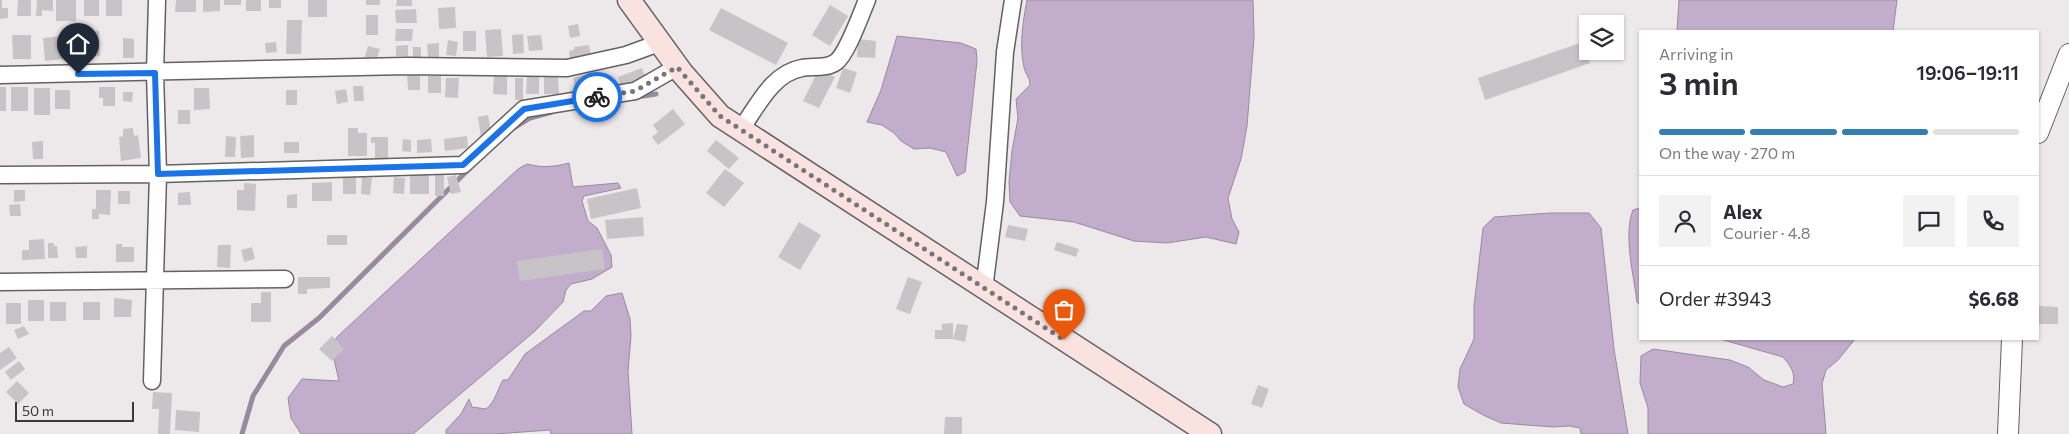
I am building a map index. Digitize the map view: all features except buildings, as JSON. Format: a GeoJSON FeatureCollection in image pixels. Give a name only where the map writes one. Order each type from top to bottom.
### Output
{"type":"FeatureCollection","features":[{"type":"Feature","properties":{"kind":"main road"},"geometry":{"type":"LineString","coordinates":[[629,0],[677,67],[720,116],[1210,434]]}},
{"type":"Feature","properties":{"kind":"street"},"geometry":{"type":"LineString","coordinates":[[152,382],[158,174],[155,73],[158,0]]}},
{"type":"Feature","properties":{"kind":"street"},"geometry":{"type":"LineString","coordinates":[[741,129],[778,78],[801,68],[835,63],[843,53],[867,0]]}},
{"type":"Feature","properties":{"kind":"street"},"geometry":{"type":"LineString","coordinates":[[984,288],[995,202],[1005,52],[1013,0]]}},
{"type":"Feature","properties":{"kind":"street"},"geometry":{"type":"LineString","coordinates":[[0,75],[406,66],[567,68],[626,55],[659,43]]}},
{"type":"Feature","properties":{"kind":"street"},"geometry":{"type":"LineString","coordinates":[[2039,130],[2069,54]]}},
{"type":"Feature","properties":{"kind":"street"},"geometry":{"type":"LineString","coordinates":[[0,175],[158,174],[463,165],[524,109],[635,91],[677,67]]}},
{"type":"Feature","properties":{"kind":"street"},"geometry":{"type":"LineString","coordinates":[[0,282],[285,279]]}},
{"type":"Feature","properties":{"kind":"street"},"geometry":{"type":"LineString","coordinates":[[2008,434],[2012,340]]}},
{"type":"Feature","properties":{"kind":"shaded area"},"geometry":{"type":"Polygon","coordinates":[[[1027,0],[1253,0],[1254,38],[1247,126],[1241,159],[1228,198],[1232,219],[1239,232],[1236,244],[1206,237],[1167,243],[1134,241],[1074,222],[1020,216],[1010,202],[1009,182],[1018,118],[1016,99],[1030,85],[1022,51],[1023,25],[1027,0]]]}},
{"type":"Feature","properties":{"kind":"shaded area"},"geometry":{"type":"Polygon","coordinates":[[[1679,0],[1897,0],[1893,30],[1677,30],[1679,0]]]}},
{"type":"Feature","properties":{"kind":"shaded area"},"geometry":{"type":"Polygon","coordinates":[[[897,36],[961,43],[976,49],[977,61],[965,172],[957,176],[946,152],[930,148],[914,149],[882,125],[867,122],[881,90],[897,36]]]}},
{"type":"Feature","properties":{"kind":"shaded area"},"geometry":{"type":"Polygon","coordinates":[[[569,163],[573,187],[618,183],[621,188],[584,196],[582,201],[588,221],[597,228],[611,255],[612,267],[592,279],[571,284],[566,290],[563,302],[535,331],[413,434],[301,434],[291,418],[288,398],[302,379],[339,381],[331,346],[338,336],[518,169],[527,164],[548,167],[569,163]]]}},
{"type":"Feature","properties":{"kind":"shaded area"},"geometry":{"type":"Polygon","coordinates":[[[1639,208],[1639,304],[1637,302],[1629,243],[1630,220],[1633,210],[1639,208]]]}},
{"type":"Feature","properties":{"kind":"shaded area"},"geometry":{"type":"Polygon","coordinates":[[[1550,213],[1589,213],[1601,228],[1614,349],[1628,434],[1581,434],[1580,428],[1569,426],[1553,427],[1501,423],[1464,404],[1458,387],[1460,369],[1474,339],[1474,306],[1483,228],[1494,217],[1550,213]]]}},
{"type":"Feature","properties":{"kind":"shaded area"},"geometry":{"type":"Polygon","coordinates":[[[622,293],[630,319],[631,336],[628,371],[632,434],[551,434],[550,430],[495,434],[446,434],[446,430],[461,414],[469,399],[472,407],[486,409],[489,406],[494,400],[503,380],[508,380],[525,354],[584,311],[591,311],[606,296],[622,293]]]}},
{"type":"Feature","properties":{"kind":"shaded area"},"geometry":{"type":"Polygon","coordinates":[[[1724,340],[1854,340],[1838,360],[1826,370],[1822,384],[1826,434],[1648,434],[1648,408],[1640,383],[1641,356],[1653,349],[1730,360],[1748,367],[1764,380],[1783,387],[1793,384],[1794,380],[1790,366],[1783,357],[1724,340]]]}},
{"type":"Feature","properties":{"kind":"waterway"},"geometry":{"type":"LineString","coordinates":[[637,97],[656,94]]}},
{"type":"Feature","properties":{"kind":"waterway"},"geometry":{"type":"LineString","coordinates":[[514,128],[530,118],[552,112]]}},
{"type":"Feature","properties":{"kind":"waterway"},"geometry":{"type":"LineString","coordinates":[[242,434],[253,396],[284,346],[319,318],[469,169]]}},
{"type":"Feature","properties":{"kind":"way so far"},"geometry":{"type":"LineString","coordinates":[[597,97],[635,91],[677,67],[720,116],[1064,340]]}},
{"type":"Feature","properties":{"kind":"route"},"geometry":{"type":"LineString","coordinates":[[78,74],[155,73],[158,174],[463,165],[524,109],[597,97]]}}]}
